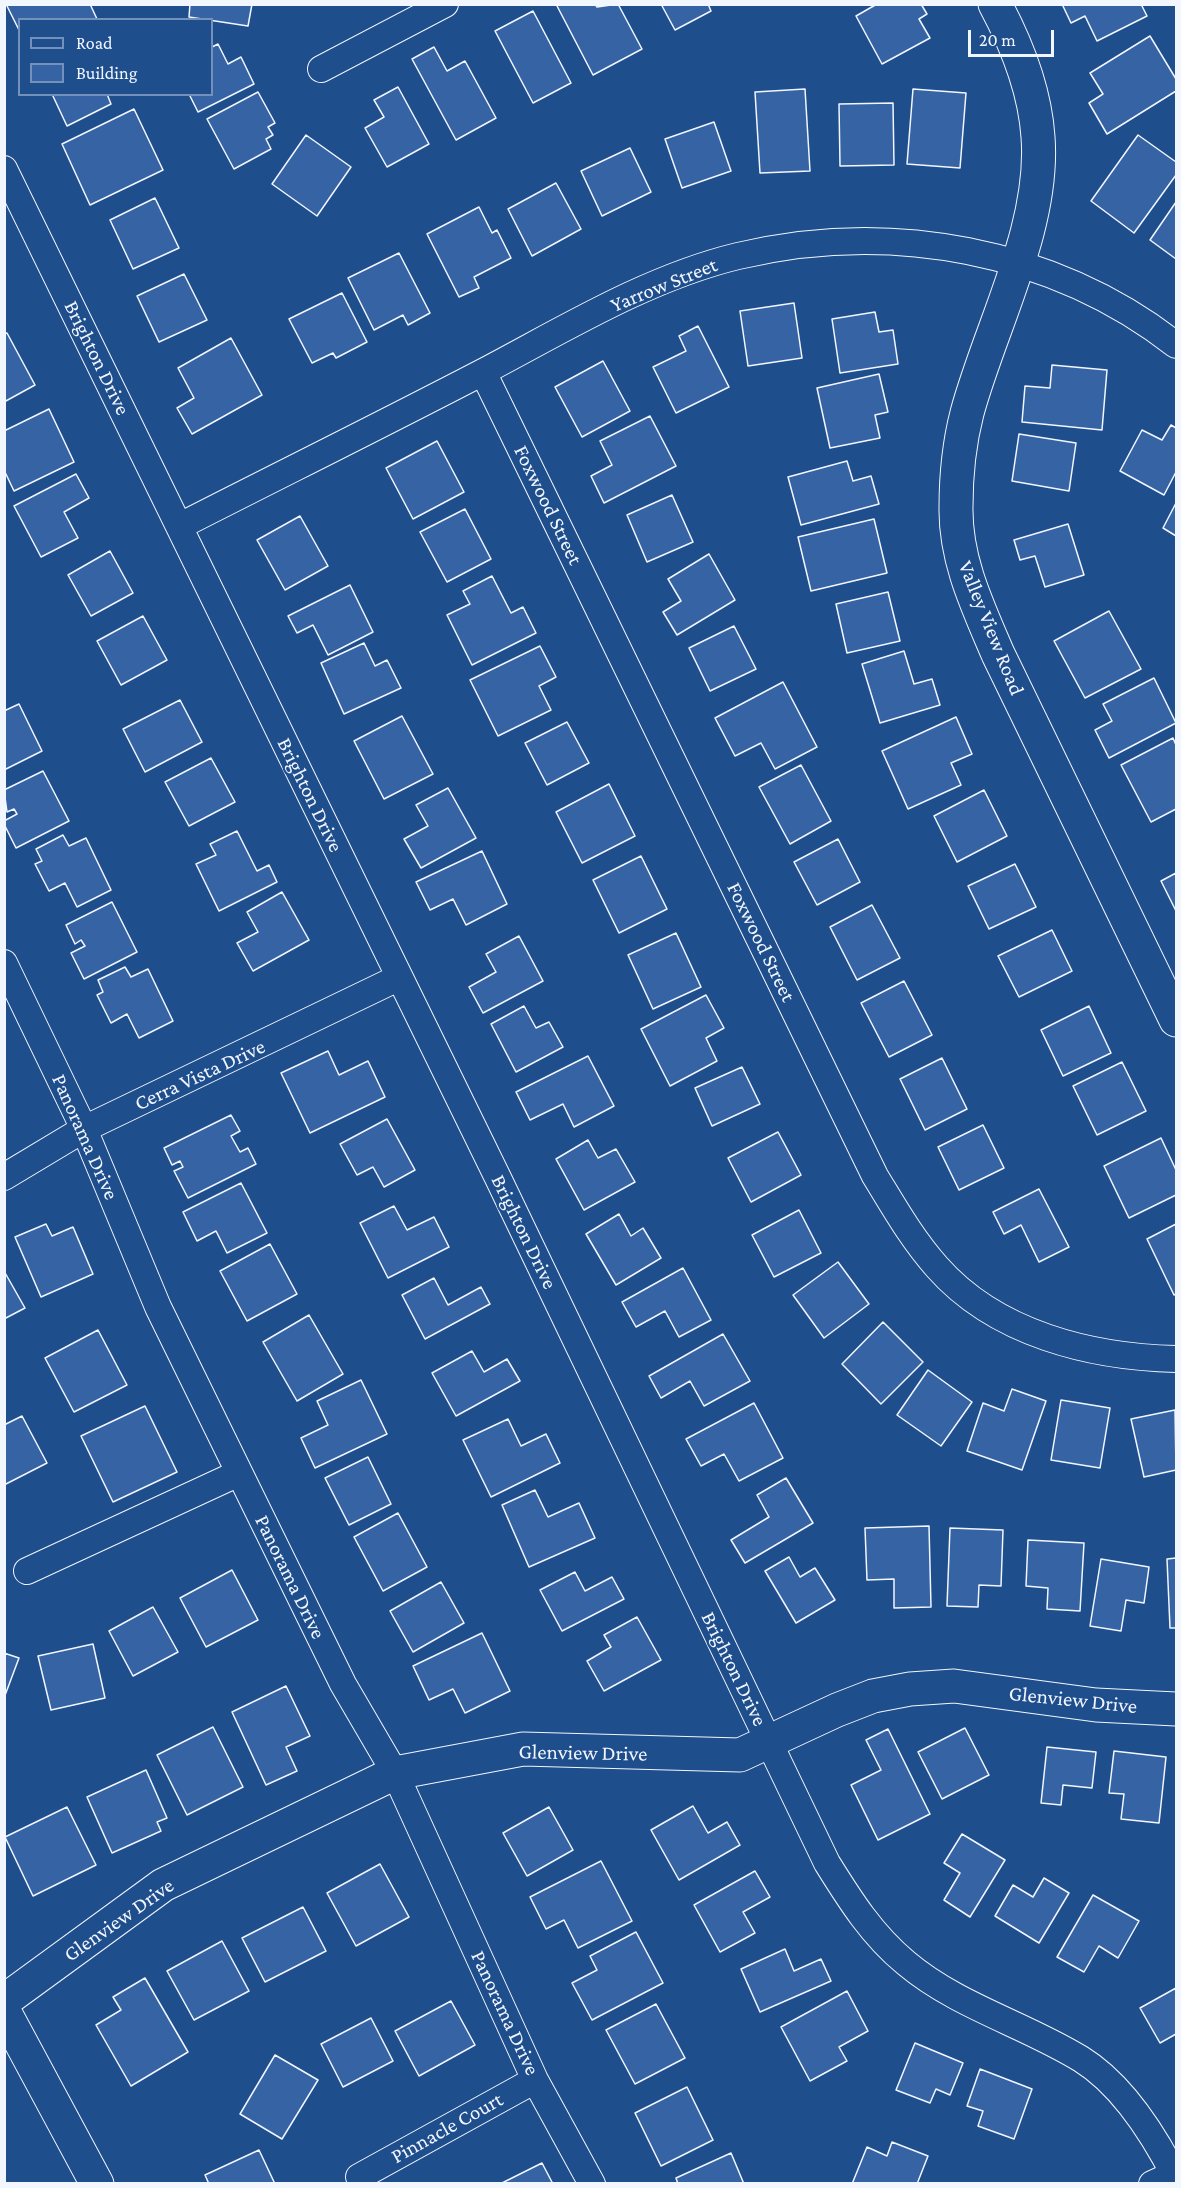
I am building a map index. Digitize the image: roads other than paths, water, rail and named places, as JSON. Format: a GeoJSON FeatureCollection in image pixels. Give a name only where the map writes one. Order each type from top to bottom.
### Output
{"type":"FeatureCollection","features":[{"type":"Feature","properties":{"kind":"street"},"geometry":{"type":"LineString","coordinates":[[321,69],[445,4]]}},
{"type":"Feature","properties":{"kind":"street","name":"Valley View Road"},"geometry":{"type":"LineString","coordinates":[[995,4],[1010,33],[1032,94],[1038,138],[1031,210],[1018,262],[967,411],[960,445],[956,510],[960,554],[972,593],[998,654],[1176,1020]]}},
{"type":"Feature","properties":{"kind":"street","name":"Brighton Drive"},"geometry":{"type":"LineString","coordinates":[[4,169],[180,526],[771,1743],[827,1863],[862,1918],[907,1964],[950,1993],[1082,2059],[1104,2076],[1145,2128],[1170,2177]]}},
{"type":"Feature","properties":{"kind":"street","name":"Yarrow Street"},"geometry":{"type":"LineString","coordinates":[[180,526],[582,319],[672,279],[736,257],[789,247],[856,240],[948,247],[1018,262],[1089,290],[1137,317],[1176,345]]}},
{"type":"Feature","properties":{"kind":"street","name":"Foxwood Street"},"geometry":{"type":"LineString","coordinates":[[483,372],[875,1176],[905,1226],[937,1267],[957,1286],[986,1308],[1009,1321],[1056,1340],[1107,1354],[1176,1359]]}},
{"type":"Feature","properties":{"kind":"street","name":"Panorama Drive"},"geometry":{"type":"LineString","coordinates":[[4,963],[84,1129],[158,1307],[343,1684],[395,1773],[535,2080],[592,2184]]}},
{"type":"Feature","properties":{"kind":"street","name":"Cerra Vista Drive"},"geometry":{"type":"LineString","coordinates":[[4,1177],[84,1129],[398,978]]}},
{"type":"Feature","properties":{"kind":"street"},"geometry":{"type":"LineString","coordinates":[[27,1571],[239,1473]]}},
{"type":"Feature","properties":{"kind":"street","name":"Glenview Drive"},"geometry":{"type":"LineString","coordinates":[[4,2001],[163,1885],[395,1773],[523,1749],[740,1755],[771,1743],[837,1710],[873,1696],[910,1689],[954,1686],[1096,1704],[1176,1709]]}},
{"type":"Feature","properties":{"kind":"street"},"geometry":{"type":"LineString","coordinates":[[4,2011],[97,2184]]}},
{"type":"Feature","properties":{"kind":"street","name":"Pinnacle Court"},"geometry":{"type":"LineString","coordinates":[[359,2176],[535,2080]]}}]}
